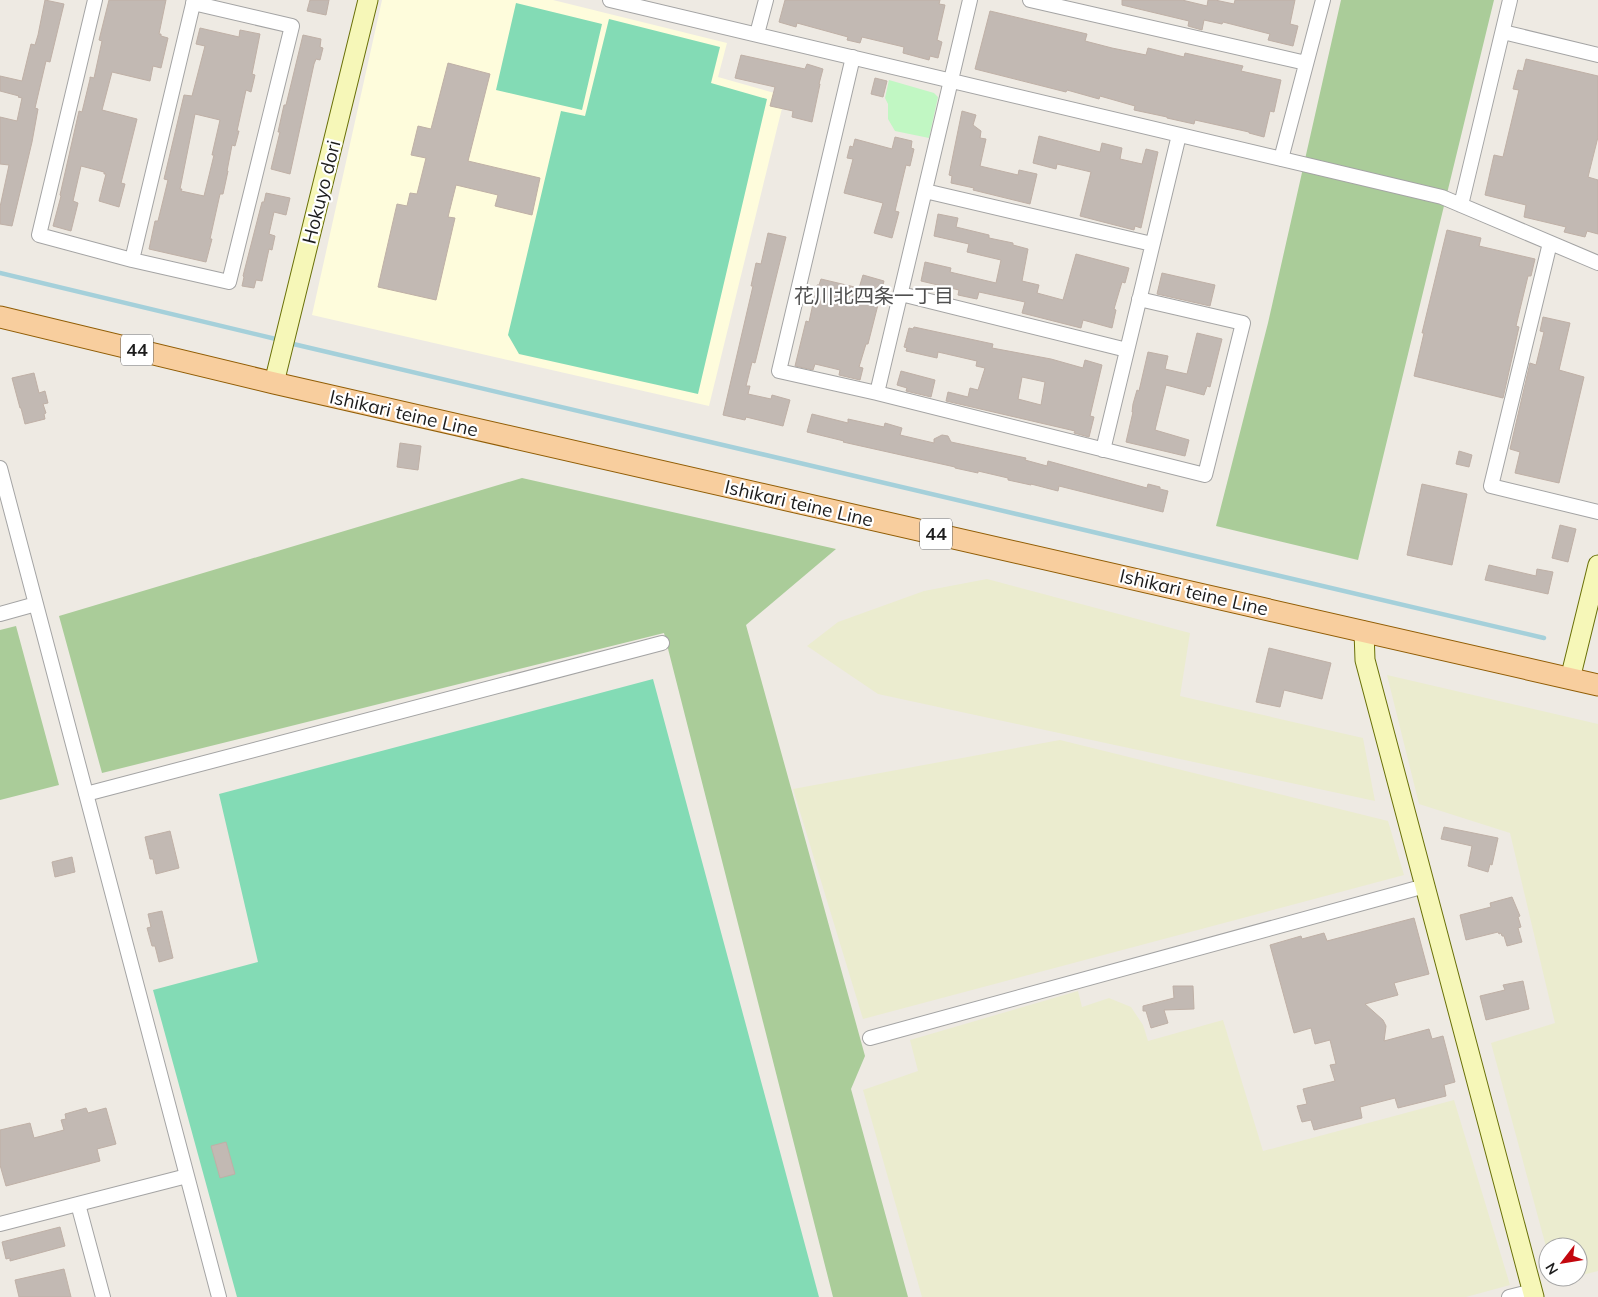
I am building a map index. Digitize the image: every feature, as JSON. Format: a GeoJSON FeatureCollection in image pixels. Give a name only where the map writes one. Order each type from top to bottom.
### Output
{"type":"FeatureCollection","features":[{"type":"Feature","properties":{"kind":"main road","name":"Ishikari teine Line"},"geometry":{"type":"LineString","coordinates":[[0,317],[274,383],[1598,685]]}},
{"type":"Feature","properties":{"kind":"street"},"geometry":{"type":"LineString","coordinates":[[95,0],[39,235],[132,260],[230,282],[292,26],[193,1],[132,260]]}},
{"type":"Feature","properties":{"kind":"street","name":"Hokuyo dori"},"geometry":{"type":"LineString","coordinates":[[274,383],[368,0]]}},
{"type":"Feature","properties":{"kind":"street"},"geometry":{"type":"LineString","coordinates":[[610,0],[1442,197],[1598,263]]}},
{"type":"Feature","properties":{"kind":"street"},"geometry":{"type":"LineString","coordinates":[[757,34],[766,0]]}},
{"type":"Feature","properties":{"kind":"street"},"geometry":{"type":"LineString","coordinates":[[878,393],[970,0]]}},
{"type":"Feature","properties":{"kind":"street"},"geometry":{"type":"LineString","coordinates":[[1030,0],[1306,63]]}},
{"type":"Feature","properties":{"kind":"street"},"geometry":{"type":"LineString","coordinates":[[1281,159],[1322,0]]}},
{"type":"Feature","properties":{"kind":"street"},"geometry":{"type":"LineString","coordinates":[[1461,205],[1510,0]]}},
{"type":"Feature","properties":{"kind":"street"},"geometry":{"type":"LineString","coordinates":[[1503,32],[1598,55]]}},
{"type":"Feature","properties":{"kind":"street"},"geometry":{"type":"LineString","coordinates":[[853,57],[779,371],[878,393],[1205,475],[1243,324],[1139,299]]}},
{"type":"Feature","properties":{"kind":"street"},"geometry":{"type":"LineString","coordinates":[[1103,450],[1179,135]]}},
{"type":"Feature","properties":{"kind":"street"},"geometry":{"type":"LineString","coordinates":[[925,190],[1152,244]]}},
{"type":"Feature","properties":{"kind":"street"},"geometry":{"type":"LineString","coordinates":[[1550,243],[1491,486],[1598,512]]}},
{"type":"Feature","properties":{"kind":"street"},"geometry":{"type":"LineString","coordinates":[[901,294],[1127,350]]}},
{"type":"Feature","properties":{"kind":"street"},"geometry":{"type":"LineString","coordinates":[[0,468],[7,520],[36,604],[219,1297]]}},
{"type":"Feature","properties":{"kind":"street"},"geometry":{"type":"LineString","coordinates":[[1570,679],[1598,565]]}},
{"type":"Feature","properties":{"kind":"street"},"geometry":{"type":"LineString","coordinates":[[0,614],[36,604]]}},
{"type":"Feature","properties":{"kind":"street"},"geometry":{"type":"LineString","coordinates":[[1364,631],[1365,660],[1534,1294],[1509,1297]]}},
{"type":"Feature","properties":{"kind":"street"},"geometry":{"type":"LineString","coordinates":[[86,794],[662,643]]}},
{"type":"Feature","properties":{"kind":"street"},"geometry":{"type":"LineString","coordinates":[[870,1038],[1425,886]]}},
{"type":"Feature","properties":{"kind":"street"},"geometry":{"type":"LineString","coordinates":[[0,1224],[186,1176]]}},
{"type":"Feature","properties":{"kind":"street"},"geometry":{"type":"LineString","coordinates":[[78,1204],[102,1297]]}},
{"type":"Feature","properties":{"kind":"shaded area"},"geometry":{"type":"Polygon","coordinates":[[[382,0],[553,0],[727,43],[718,77],[785,96],[709,406],[312,315],[382,0]]]}},
{"type":"Feature","properties":{"kind":"green space"},"geometry":{"type":"Polygon","coordinates":[[[1341,0],[1494,0],[1358,560],[1216,526],[1268,323],[1341,0]]]}},
{"type":"Feature","properties":{"kind":"green space"},"geometry":{"type":"Polygon","coordinates":[[[516,3],[602,24],[582,110],[496,90],[516,3]]]}},
{"type":"Feature","properties":{"kind":"green space"},"geometry":{"type":"Polygon","coordinates":[[[609,19],[720,47],[711,83],[767,99],[698,394],[519,354],[508,335],[561,111],[585,116],[609,19]]]}},
{"type":"Feature","properties":{"kind":"green space"},"geometry":{"type":"Polygon","coordinates":[[[889,80],[934,93],[938,97],[929,138],[895,131],[888,119],[888,104],[885,98],[889,80]]]}},
{"type":"Feature","properties":{"kind":"green space"},"geometry":{"type":"Polygon","coordinates":[[[522,478],[836,549],[746,625],[865,1056],[851,1089],[908,1297],[833,1297],[664,633],[102,773],[59,616],[522,478]]]}},
{"type":"Feature","properties":{"kind":"green space"},"geometry":{"type":"Polygon","coordinates":[[[987,579],[1190,633],[1180,696],[1363,738],[1375,801],[878,694],[807,646],[838,622],[924,591],[987,579]]]}},
{"type":"Feature","properties":{"kind":"green space"},"geometry":{"type":"Polygon","coordinates":[[[16,626],[59,785],[0,800],[0,630],[16,626]]]}},
{"type":"Feature","properties":{"kind":"green space"},"geometry":{"type":"Polygon","coordinates":[[[1387,675],[1598,724],[1598,1271],[1588,1274],[1588,1237],[1543,1237],[1491,1043],[1555,1023],[1510,833],[1419,804],[1387,675]]]}},
{"type":"Feature","properties":{"kind":"green space"},"geometry":{"type":"Polygon","coordinates":[[[653,679],[819,1297],[237,1297],[153,990],[258,962],[219,794],[653,679]]]}},
{"type":"Feature","properties":{"kind":"green space"},"geometry":{"type":"Polygon","coordinates":[[[1060,740],[1388,821],[1404,875],[863,1019],[793,789],[1060,740]]]}},
{"type":"Feature","properties":{"kind":"green space"},"geometry":{"type":"Polygon","coordinates":[[[1078,991],[1082,1007],[1109,998],[1131,1007],[1143,1025],[1148,1041],[1223,1020],[1263,1151],[1454,1100],[1510,1285],[1466,1297],[922,1297],[863,1090],[918,1071],[910,1040],[1078,991]]]}},
{"type":"Feature","properties":{"kind":"building"},"geometry":{"type":"Polygon","coordinates":[[[45,0],[64,4],[50,62],[46,61],[35,108],[38,109],[32,142],[12,226],[0,224],[0,207],[9,165],[0,164],[0,117],[17,121],[22,98],[0,91],[0,76],[22,81],[31,44],[35,45],[38,35],[45,0]]]}},
{"type":"Feature","properties":{"kind":"building"},"geometry":{"type":"Polygon","coordinates":[[[109,0],[166,0],[159,34],[168,38],[161,68],[153,66],[150,81],[112,72],[102,110],[137,119],[121,183],[125,184],[119,207],[99,201],[106,174],[81,166],[73,201],[78,203],[71,231],[53,226],[79,111],[82,112],[90,77],[94,78],[102,41],[99,40],[109,0]]]}},
{"type":"Feature","properties":{"kind":"building"},"geometry":{"type":"Polygon","coordinates":[[[310,0],[329,0],[326,15],[307,11],[310,0]]]}},
{"type":"Feature","properties":{"kind":"building"},"geometry":{"type":"Polygon","coordinates":[[[785,0],[940,0],[939,4],[945,5],[937,40],[942,42],[938,58],[930,56],[929,60],[903,53],[904,47],[862,37],[860,43],[847,40],[848,37],[797,23],[796,27],[779,22],[785,0]]]}},
{"type":"Feature","properties":{"kind":"building"},"geometry":{"type":"Polygon","coordinates":[[[1122,0],[1182,0],[1207,6],[1208,0],[1234,4],[1235,0],[1295,0],[1290,24],[1298,26],[1293,46],[1268,40],[1270,34],[1223,22],[1222,24],[1204,20],[1202,30],[1188,26],[1189,21],[1122,5],[1122,0]]]}},
{"type":"Feature","properties":{"kind":"building"},"geometry":{"type":"Polygon","coordinates":[[[990,11],[1087,34],[1085,41],[1112,48],[1146,55],[1148,48],[1184,57],[1185,53],[1243,66],[1241,71],[1281,80],[1274,112],[1270,111],[1264,137],[1195,120],[1194,124],[1167,118],[1134,110],[1135,106],[1100,96],[1099,99],[1067,90],[1066,92],[975,69],[990,11]]]}},
{"type":"Feature","properties":{"kind":"building"},"geometry":{"type":"Polygon","coordinates":[[[200,28],[239,37],[240,30],[260,34],[252,74],[255,75],[251,92],[246,90],[237,131],[239,131],[235,146],[232,145],[223,194],[220,194],[206,262],[149,249],[155,221],[158,221],[168,180],[164,179],[184,95],[192,96],[205,46],[196,44],[200,28]],[[195,114],[181,191],[204,196],[220,120],[195,114]]]}},
{"type":"Feature","properties":{"kind":"building"},"geometry":{"type":"Polygon","coordinates":[[[303,35],[321,39],[320,47],[323,48],[320,60],[316,59],[314,64],[290,174],[271,169],[284,105],[286,105],[303,35]]]}},
{"type":"Feature","properties":{"kind":"building"},"geometry":{"type":"Polygon","coordinates":[[[741,55],[805,69],[807,64],[823,69],[812,122],[792,117],[793,111],[770,106],[775,87],[735,78],[741,55]]]}},
{"type":"Feature","properties":{"kind":"building"},"geometry":{"type":"Polygon","coordinates":[[[1526,59],[1598,76],[1598,137],[1588,177],[1598,180],[1598,234],[1587,231],[1585,237],[1564,232],[1566,227],[1524,217],[1526,205],[1485,195],[1494,155],[1503,157],[1519,90],[1513,89],[1518,70],[1523,71],[1526,59]]]}},
{"type":"Feature","properties":{"kind":"building"},"geometry":{"type":"Polygon","coordinates":[[[448,63],[490,74],[468,161],[540,178],[532,215],[495,206],[498,195],[456,185],[448,217],[455,218],[436,300],[378,287],[397,204],[407,206],[410,193],[417,194],[426,158],[411,155],[418,126],[431,129],[448,63]]]}},
{"type":"Feature","properties":{"kind":"building"},"geometry":{"type":"Polygon","coordinates":[[[875,78],[887,81],[883,97],[871,94],[875,78]]]}},
{"type":"Feature","properties":{"kind":"building"},"geometry":{"type":"Polygon","coordinates":[[[962,111],[976,115],[973,125],[981,131],[980,138],[986,139],[980,166],[1018,175],[1019,170],[1037,174],[1030,204],[951,183],[952,176],[949,175],[962,111]]]}},
{"type":"Feature","properties":{"kind":"building"},"geometry":{"type":"Polygon","coordinates":[[[1039,136],[1100,152],[1102,143],[1122,148],[1120,159],[1142,164],[1146,149],[1158,152],[1141,228],[1135,226],[1134,230],[1080,216],[1091,172],[1057,164],[1056,169],[1033,163],[1039,136]]]}},
{"type":"Feature","properties":{"kind":"building"},"geometry":{"type":"Polygon","coordinates":[[[895,137],[912,141],[911,148],[914,149],[910,166],[906,165],[895,211],[899,212],[892,238],[874,233],[883,203],[844,193],[853,159],[847,158],[850,146],[853,147],[855,139],[892,149],[895,137]]]}},
{"type":"Feature","properties":{"kind":"building"},"geometry":{"type":"Polygon","coordinates":[[[266,193],[290,198],[286,215],[274,212],[269,234],[275,236],[272,250],[269,249],[262,281],[256,280],[254,288],[242,286],[262,202],[264,202],[266,193]]]}},
{"type":"Feature","properties":{"kind":"building"},"geometry":{"type":"Polygon","coordinates":[[[938,214],[958,218],[956,227],[989,235],[989,238],[1013,243],[1013,245],[1028,249],[1022,281],[1039,285],[1037,293],[1063,300],[1076,254],[1129,268],[1125,283],[1122,282],[1114,309],[1116,310],[1112,328],[1083,320],[1081,328],[1022,313],[1025,302],[979,292],[977,299],[972,298],[958,295],[959,290],[921,281],[925,262],[951,268],[950,272],[996,283],[1001,260],[967,252],[969,244],[934,236],[938,214]]]}},
{"type":"Feature","properties":{"kind":"building"},"geometry":{"type":"Polygon","coordinates":[[[1447,230],[1481,238],[1479,246],[1535,259],[1531,276],[1528,276],[1516,326],[1519,327],[1503,398],[1414,376],[1424,333],[1422,333],[1447,230]]]}},
{"type":"Feature","properties":{"kind":"building"},"geometry":{"type":"Polygon","coordinates":[[[768,233],[786,237],[755,363],[752,362],[746,386],[750,386],[748,394],[771,399],[772,395],[790,400],[783,426],[746,417],[745,420],[723,415],[753,286],[751,286],[756,263],[761,264],[768,233]]]}},
{"type":"Feature","properties":{"kind":"building"},"geometry":{"type":"Polygon","coordinates":[[[1162,273],[1215,285],[1210,306],[1157,294],[1162,273]]]}},
{"type":"Feature","properties":{"kind":"building"},"geometry":{"type":"Polygon","coordinates":[[[863,275],[884,281],[868,344],[866,344],[859,367],[863,368],[860,380],[839,375],[840,370],[815,364],[813,370],[795,366],[806,321],[809,322],[817,285],[819,285],[821,279],[859,288],[863,275]]]}},
{"type":"Feature","properties":{"kind":"building"},"geometry":{"type":"Polygon","coordinates":[[[1543,317],[1570,323],[1559,370],[1584,377],[1559,483],[1515,473],[1520,452],[1510,449],[1530,363],[1536,365],[1544,332],[1540,331],[1543,317]]]}},
{"type":"Feature","properties":{"kind":"building"},"geometry":{"type":"Polygon","coordinates":[[[914,327],[993,344],[992,348],[1051,359],[1083,368],[1085,360],[1102,365],[1090,416],[1094,417],[1089,437],[1074,433],[1075,431],[946,401],[948,392],[968,397],[970,388],[978,390],[985,368],[976,366],[977,361],[938,352],[937,358],[906,351],[907,348],[904,347],[909,328],[913,329],[914,327]],[[1022,377],[1018,399],[1041,405],[1045,382],[1022,377]]]}},
{"type":"Feature","properties":{"kind":"building"},"geometry":{"type":"Polygon","coordinates":[[[1197,333],[1222,339],[1210,387],[1207,386],[1204,395],[1166,385],[1155,430],[1189,440],[1185,456],[1126,442],[1133,404],[1137,390],[1139,391],[1148,352],[1168,356],[1165,369],[1187,374],[1197,333]]]}},
{"type":"Feature","properties":{"kind":"building"},"geometry":{"type":"Polygon","coordinates":[[[901,371],[935,380],[931,397],[906,391],[907,388],[897,385],[901,371]]]}},
{"type":"Feature","properties":{"kind":"building"},"geometry":{"type":"Polygon","coordinates":[[[34,373],[39,393],[45,391],[48,403],[43,404],[46,413],[44,414],[45,419],[25,424],[12,378],[34,373]]]}},
{"type":"Feature","properties":{"kind":"building"},"geometry":{"type":"Polygon","coordinates":[[[812,414],[848,423],[848,419],[884,427],[885,423],[902,428],[900,435],[934,443],[934,439],[942,435],[948,436],[951,442],[1026,458],[1025,460],[1047,466],[1048,461],[1147,488],[1148,484],[1160,487],[1160,489],[1168,491],[1163,512],[1059,486],[1058,491],[1008,480],[1008,478],[955,468],[807,432],[812,414]]]}},
{"type":"Feature","properties":{"kind":"building"},"geometry":{"type":"Polygon","coordinates":[[[400,443],[421,446],[418,470],[397,467],[400,443]]]}},
{"type":"Feature","properties":{"kind":"building"},"geometry":{"type":"Polygon","coordinates":[[[1459,451],[1472,455],[1469,467],[1456,464],[1459,451]]]}},
{"type":"Feature","properties":{"kind":"building"},"geometry":{"type":"Polygon","coordinates":[[[1422,484],[1467,494],[1452,565],[1407,555],[1422,484]]]}},
{"type":"Feature","properties":{"kind":"building"},"geometry":{"type":"Polygon","coordinates":[[[1560,525],[1576,529],[1568,562],[1552,558],[1560,525]]]}},
{"type":"Feature","properties":{"kind":"building"},"geometry":{"type":"Polygon","coordinates":[[[1489,565],[1536,576],[1537,569],[1553,572],[1548,594],[1485,580],[1489,565]]]}},
{"type":"Feature","properties":{"kind":"building"},"geometry":{"type":"Polygon","coordinates":[[[1269,648],[1331,663],[1322,699],[1284,690],[1280,707],[1256,702],[1269,648]]]}},
{"type":"Feature","properties":{"kind":"building"},"geometry":{"type":"Polygon","coordinates":[[[1444,827],[1498,838],[1492,865],[1490,864],[1488,872],[1468,866],[1472,846],[1441,839],[1444,827]]]}},
{"type":"Feature","properties":{"kind":"building"},"geometry":{"type":"Polygon","coordinates":[[[170,831],[179,868],[156,874],[145,837],[170,831]]]}},
{"type":"Feature","properties":{"kind":"building"},"geometry":{"type":"Polygon","coordinates":[[[72,857],[75,872],[55,877],[52,862],[72,857]]]}},
{"type":"Feature","properties":{"kind":"building"},"geometry":{"type":"Polygon","coordinates":[[[1512,897],[1520,916],[1518,917],[1521,927],[1518,928],[1522,942],[1507,946],[1504,936],[1498,932],[1466,940],[1460,915],[1491,907],[1490,903],[1512,897]]]}},
{"type":"Feature","properties":{"kind":"building"},"geometry":{"type":"Polygon","coordinates":[[[162,911],[173,958],[159,962],[155,946],[152,946],[147,928],[151,927],[148,914],[162,911]]]}},
{"type":"Feature","properties":{"kind":"building"},"geometry":{"type":"Polygon","coordinates":[[[1414,918],[1429,974],[1394,983],[1398,995],[1365,1004],[1383,1020],[1386,1026],[1384,1041],[1429,1029],[1432,1039],[1443,1036],[1455,1082],[1444,1085],[1446,1096],[1398,1108],[1395,1098],[1360,1107],[1362,1118],[1314,1130],[1311,1120],[1302,1122],[1297,1106],[1307,1104],[1303,1089],[1335,1081],[1330,1065],[1336,1064],[1330,1040],[1315,1044],[1311,1028],[1294,1033],[1270,945],[1301,936],[1302,939],[1324,933],[1327,941],[1414,918]]]}},
{"type":"Feature","properties":{"kind":"building"},"geometry":{"type":"Polygon","coordinates":[[[1523,981],[1529,1009],[1486,1020],[1480,996],[1505,990],[1503,985],[1523,981]]]}},
{"type":"Feature","properties":{"kind":"building"},"geometry":{"type":"Polygon","coordinates":[[[1173,986],[1193,986],[1194,1009],[1164,1010],[1168,1023],[1151,1028],[1146,1011],[1143,1011],[1143,1006],[1174,998],[1173,986]]]}},
{"type":"Feature","properties":{"kind":"building"},"geometry":{"type":"Polygon","coordinates":[[[86,1108],[88,1113],[106,1108],[116,1144],[97,1149],[100,1161],[6,1186],[0,1165],[0,1130],[30,1123],[34,1138],[64,1130],[61,1120],[66,1119],[65,1114],[86,1108]]]}},
{"type":"Feature","properties":{"kind":"building"},"geometry":{"type":"Polygon","coordinates":[[[226,1142],[235,1174],[220,1178],[211,1146],[226,1142]]]}},
{"type":"Feature","properties":{"kind":"building"},"geometry":{"type":"Polygon","coordinates":[[[60,1227],[65,1246],[10,1261],[10,1258],[6,1259],[2,1242],[60,1227]]]}},
{"type":"Feature","properties":{"kind":"building"},"geometry":{"type":"Polygon","coordinates":[[[64,1269],[71,1297],[19,1297],[15,1280],[64,1269]]]}},
{"type":"Feature","properties":{"kind":"waterway"},"geometry":{"type":"LineString","coordinates":[[0,273],[280,340]]}},
{"type":"Feature","properties":{"kind":"waterway"},"geometry":{"type":"LineString","coordinates":[[289,343],[1544,638]]}},
{"type":"Feature","properties":{"kind":"district","name":"花川北四条一丁目"},"geometry":{"type":"Point","coordinates":[874,296]}}]}
